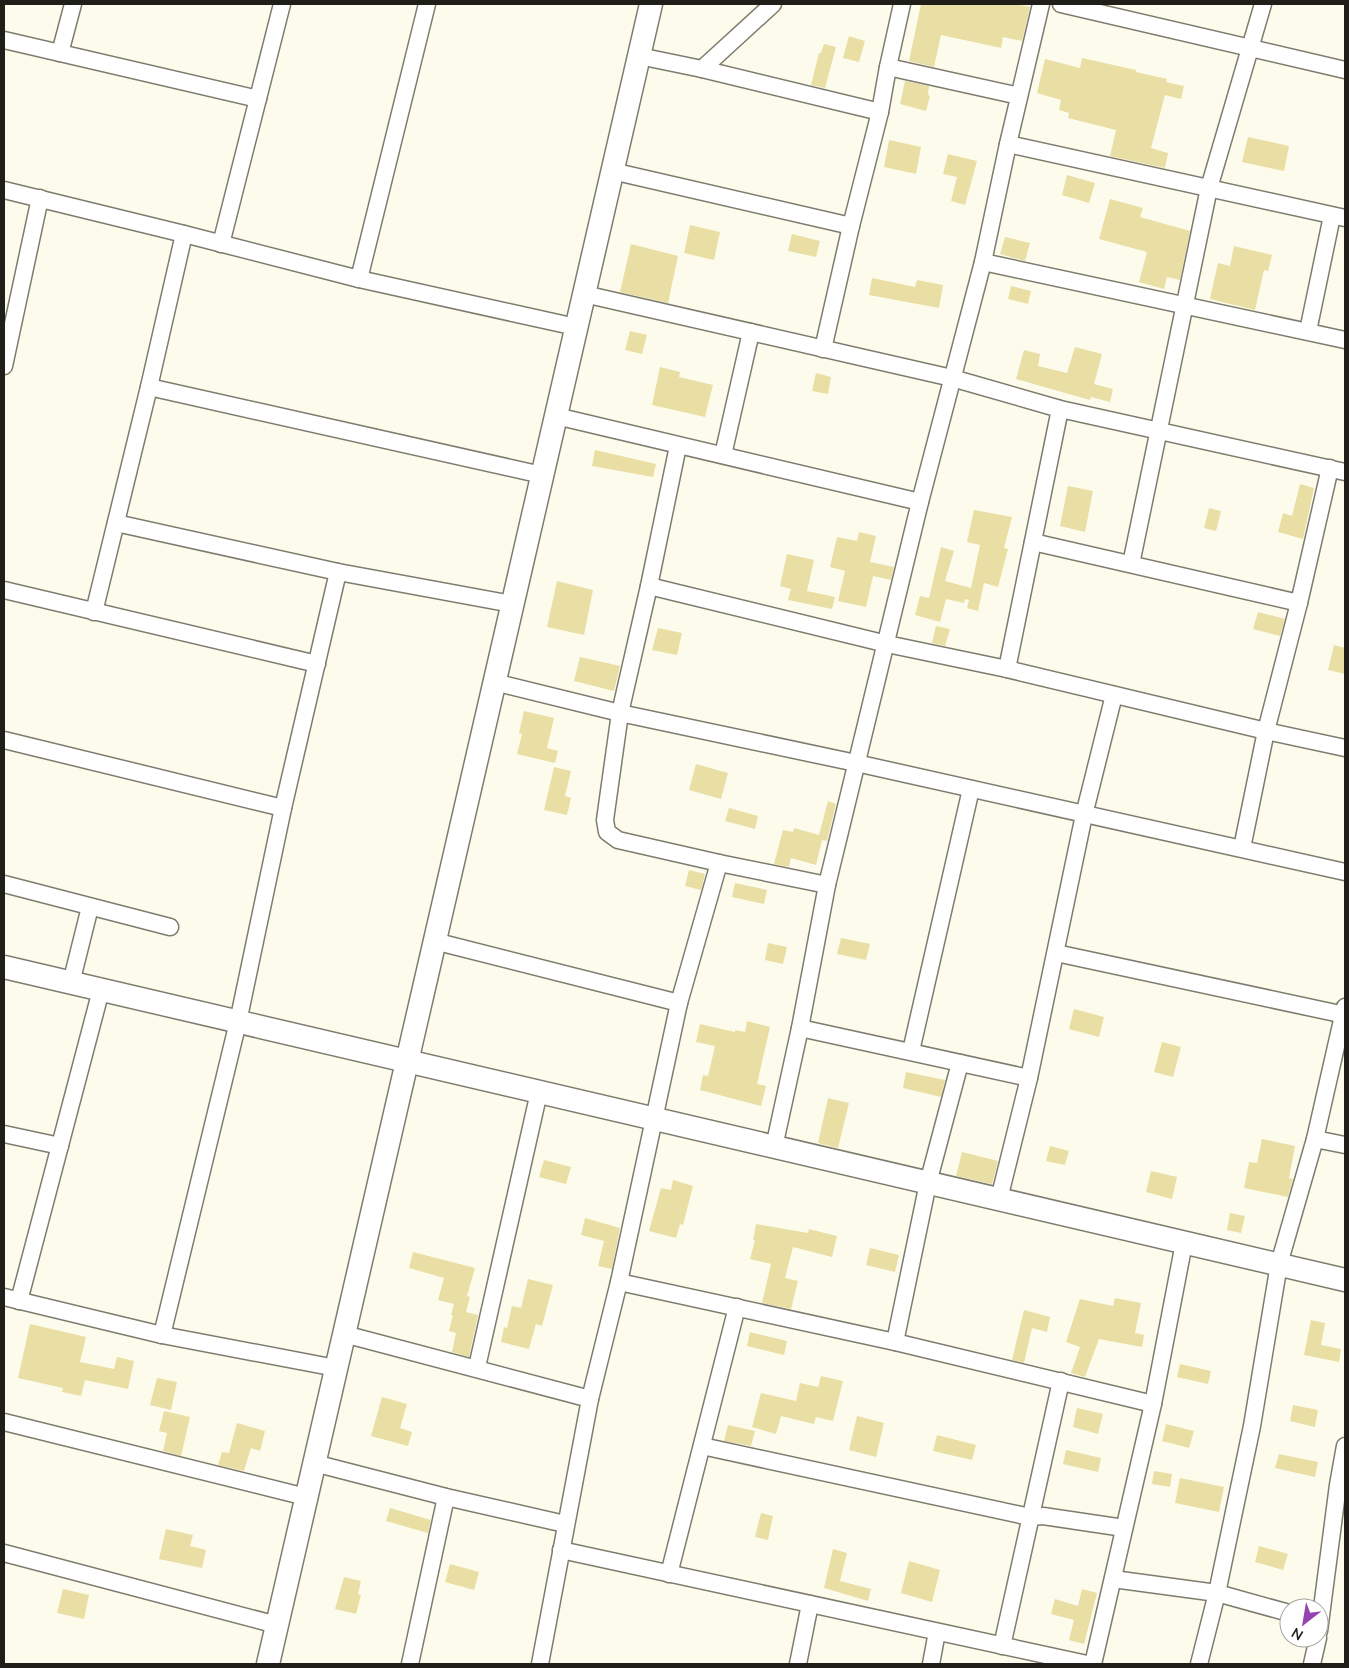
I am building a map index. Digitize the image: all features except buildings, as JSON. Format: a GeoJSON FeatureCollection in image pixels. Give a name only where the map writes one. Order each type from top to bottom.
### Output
{"type":"FeatureCollection","features":[{"type":"Feature","properties":{"kind":"street"},"geometry":{"type":"LineString","coordinates":[[60,53],[73,4]]}},
{"type":"Feature","properties":{"kind":"street"},"geometry":{"type":"LineString","coordinates":[[221,244],[282,4]]}},
{"type":"Feature","properties":{"kind":"street"},"geometry":{"type":"LineString","coordinates":[[359,280],[427,4]]}},
{"type":"Feature","properties":{"kind":"street"},"geometry":{"type":"LineString","coordinates":[[268,1664],[651,4]]}},
{"type":"Feature","properties":{"kind":"street"},"geometry":{"type":"LineString","coordinates":[[702,70],[773,4]]}},
{"type":"Feature","properties":{"kind":"street"},"geometry":{"type":"LineString","coordinates":[[823,349],[851,226],[880,112],[902,4]]}},
{"type":"Feature","properties":{"kind":"street"},"geometry":{"type":"LineString","coordinates":[[774,1147],[800,1028],[827,885],[920,502],[983,262],[1041,4]]}},
{"type":"Feature","properties":{"kind":"street"},"geometry":{"type":"LineString","coordinates":[[1061,4],[1345,70]]}},
{"type":"Feature","properties":{"kind":"street"},"geometry":{"type":"LineString","coordinates":[[1131,564],[1209,188],[1263,4]]}},
{"type":"Feature","properties":{"kind":"street"},"geometry":{"type":"LineString","coordinates":[[4,40],[258,99]]}},
{"type":"Feature","properties":{"kind":"street"},"geometry":{"type":"LineString","coordinates":[[639,56],[880,112]]}},
{"type":"Feature","properties":{"kind":"street"},"geometry":{"type":"LineString","coordinates":[[888,67],[1019,96]]}},
{"type":"Feature","properties":{"kind":"street"},"geometry":{"type":"LineString","coordinates":[[1008,144],[1339,217],[1308,331]]}},
{"type":"Feature","properties":{"kind":"street"},"geometry":{"type":"LineString","coordinates":[[612,171],[851,226]]}},
{"type":"Feature","properties":{"kind":"street"},"geometry":{"type":"LineString","coordinates":[[4,190],[184,234],[359,280],[576,327]]}},
{"type":"Feature","properties":{"kind":"street"},"geometry":{"type":"LineString","coordinates":[[4,366],[40,198]]}},
{"type":"Feature","properties":{"kind":"street"},"geometry":{"type":"LineString","coordinates":[[94,612],[184,234]]}},
{"type":"Feature","properties":{"kind":"street"},"geometry":{"type":"LineString","coordinates":[[983,262],[1345,340]]}},
{"type":"Feature","properties":{"kind":"street"},"geometry":{"type":"LineString","coordinates":[[584,294],[952,378],[1060,409],[1338,470],[1266,732],[1242,848]]}},
{"type":"Feature","properties":{"kind":"street"},"geometry":{"type":"LineString","coordinates":[[723,455],[751,332]]}},
{"type":"Feature","properties":{"kind":"street"},"geometry":{"type":"LineString","coordinates":[[149,387],[542,476]]}},
{"type":"Feature","properties":{"kind":"street"},"geometry":{"type":"LineString","coordinates":[[1007,669],[1060,409]]}},
{"type":"Feature","properties":{"kind":"street"},"geometry":{"type":"LineString","coordinates":[[556,416],[920,502]]}},
{"type":"Feature","properties":{"kind":"street"},"geometry":{"type":"LineString","coordinates":[[678,446],[620,713],[605,820],[607,832],[618,840],[827,885]]}},
{"type":"Feature","properties":{"kind":"street"},"geometry":{"type":"LineString","coordinates":[[116,523],[338,572],[512,604]]}},
{"type":"Feature","properties":{"kind":"street"},"geometry":{"type":"LineString","coordinates":[[1033,542],[1300,603]]}},
{"type":"Feature","properties":{"kind":"street"},"geometry":{"type":"LineString","coordinates":[[162,1335],[238,1022],[283,808],[338,572]]}},
{"type":"Feature","properties":{"kind":"street"},"geometry":{"type":"LineString","coordinates":[[649,586],[887,644],[1007,669],[1266,732],[1345,748]]}},
{"type":"Feature","properties":{"kind":"street"},"geometry":{"type":"LineString","coordinates":[[4,590],[317,664]]}},
{"type":"Feature","properties":{"kind":"street"},"geometry":{"type":"LineString","coordinates":[[494,682],[620,713],[856,763],[1345,872]]}},
{"type":"Feature","properties":{"kind":"street"},"geometry":{"type":"LineString","coordinates":[[999,1199],[1029,1078],[1084,815],[1114,695]]}},
{"type":"Feature","properties":{"kind":"street"},"geometry":{"type":"LineString","coordinates":[[4,740],[283,808]]}},
{"type":"Feature","properties":{"kind":"street"},"geometry":{"type":"LineString","coordinates":[[911,1051],[971,789]]}},
{"type":"Feature","properties":{"kind":"street"},"geometry":{"type":"LineString","coordinates":[[540,1664],[590,1399],[619,1282],[679,1003],[719,863]]}},
{"type":"Feature","properties":{"kind":"street"},"geometry":{"type":"LineString","coordinates":[[4,884],[170,927]]}},
{"type":"Feature","properties":{"kind":"street"},"geometry":{"type":"LineString","coordinates":[[71,983],[90,907]]}},
{"type":"Feature","properties":{"kind":"street"},"geometry":{"type":"LineString","coordinates":[[434,941],[679,1003]]}},
{"type":"Feature","properties":{"kind":"street"},"geometry":{"type":"LineString","coordinates":[[1056,953],[1345,1012],[1315,1139],[1279,1264],[1252,1426],[1217,1593],[1199,1664]]}},
{"type":"Feature","properties":{"kind":"street"},"geometry":{"type":"LineString","coordinates":[[4,967],[1345,1280]]}},
{"type":"Feature","properties":{"kind":"street"},"geometry":{"type":"LineString","coordinates":[[101,990],[60,1146],[11,1299],[162,1335],[336,1368]]}},
{"type":"Feature","properties":{"kind":"street"},"geometry":{"type":"LineString","coordinates":[[800,1028],[1029,1078]]}},
{"type":"Feature","properties":{"kind":"street"},"geometry":{"type":"LineString","coordinates":[[895,1342],[928,1183],[960,1063]]}},
{"type":"Feature","properties":{"kind":"street"},"geometry":{"type":"LineString","coordinates":[[477,1368],[539,1092]]}},
{"type":"Feature","properties":{"kind":"street"},"geometry":{"type":"LineString","coordinates":[[4,1134],[60,1146]]}},
{"type":"Feature","properties":{"kind":"street"},"geometry":{"type":"LineString","coordinates":[[1315,1139],[1345,1145]]}},
{"type":"Feature","properties":{"kind":"street"},"geometry":{"type":"LineString","coordinates":[[1092,1664],[1153,1404],[1184,1243]]}},
{"type":"Feature","properties":{"kind":"street"},"geometry":{"type":"LineString","coordinates":[[619,1282],[895,1342],[1153,1404]]}},
{"type":"Feature","properties":{"kind":"street"},"geometry":{"type":"LineString","coordinates":[[669,1574],[737,1307]]}},
{"type":"Feature","properties":{"kind":"street"},"geometry":{"type":"LineString","coordinates":[[344,1334],[590,1399]]}},
{"type":"Feature","properties":{"kind":"street"},"geometry":{"type":"LineString","coordinates":[[1002,1646],[1061,1381]]}},
{"type":"Feature","properties":{"kind":"street"},"geometry":{"type":"LineString","coordinates":[[4,1422],[306,1497]]}},
{"type":"Feature","properties":{"kind":"street"},"geometry":{"type":"LineString","coordinates":[[702,1446],[1030,1517],[1043,1516],[1124,1528]]}},
{"type":"Feature","properties":{"kind":"street"},"geometry":{"type":"LineString","coordinates":[[1324,1598],[1342,1486],[1345,1446]]}},
{"type":"Feature","properties":{"kind":"street"},"geometry":{"type":"LineString","coordinates":[[314,1463],[446,1498],[565,1524]]}},
{"type":"Feature","properties":{"kind":"street"},"geometry":{"type":"LineString","coordinates":[[410,1664],[446,1498]]}},
{"type":"Feature","properties":{"kind":"street"},"geometry":{"type":"LineString","coordinates":[[561,1550],[1087,1664]]}},
{"type":"Feature","properties":{"kind":"street"},"geometry":{"type":"LineString","coordinates":[[4,1553],[277,1625]]}},
{"type":"Feature","properties":{"kind":"street"},"geometry":{"type":"LineString","coordinates":[[1112,1579],[1217,1593],[1279,1610]]}},
{"type":"Feature","properties":{"kind":"street"},"geometry":{"type":"LineString","coordinates":[[798,1664],[810,1604]]}},
{"type":"Feature","properties":{"kind":"street"},"geometry":{"type":"LineString","coordinates":[[931,1664],[937,1632]]}},
{"type":"Feature","properties":{"kind":"street"},"geometry":{"type":"LineString","coordinates":[[1312,1664],[1316,1648]]}}]}
